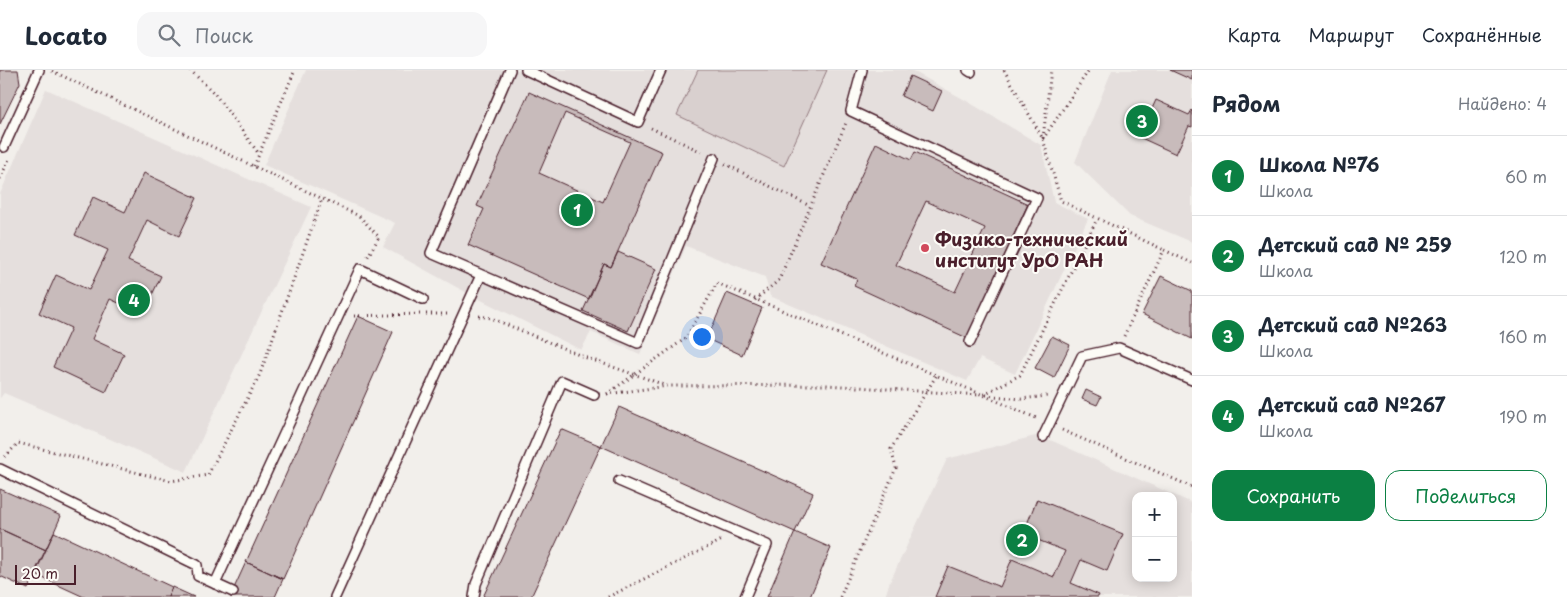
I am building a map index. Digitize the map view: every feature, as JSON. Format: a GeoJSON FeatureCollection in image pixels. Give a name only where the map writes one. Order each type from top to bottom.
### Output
{"type":"FeatureCollection","features":[{"type":"Feature","properties":{"kind":"lane"},"geometry":{"type":"LineString","coordinates":[[4,147],[39,70]]}},
{"type":"Feature","properties":{"kind":"lane"},"geometry":{"type":"LineString","coordinates":[[510,70],[431,253],[638,344],[714,158]]}},
{"type":"Feature","properties":{"kind":"lane"},"geometry":{"type":"LineString","coordinates":[[526,70],[638,122],[661,70]]}},
{"type":"Feature","properties":{"kind":"lane"},"geometry":{"type":"LineString","coordinates":[[862,70],[852,111],[1037,198],[970,342]]}},
{"type":"Feature","properties":{"kind":"lane"},"geometry":{"type":"LineString","coordinates":[[216,584],[360,269],[423,299]]}},
{"type":"Feature","properties":{"kind":"lane"},"geometry":{"type":"LineString","coordinates":[[335,597],[481,275]]}},
{"type":"Feature","properties":{"kind":"lane"},"geometry":{"type":"LineString","coordinates":[[1043,437],[1082,356],[1119,348],[1192,380]]}},
{"type":"Feature","properties":{"kind":"lane"},"geometry":{"type":"LineString","coordinates":[[474,597],[476,584],[562,382],[594,395]]}},
{"type":"Feature","properties":{"kind":"lane"},"geometry":{"type":"LineString","coordinates":[[0,469],[197,565],[198,576],[232,592]]}},
{"type":"Feature","properties":{"kind":"lane"},"geometry":{"type":"LineString","coordinates":[[619,481],[767,545],[745,597]]}},
{"type":"Feature","properties":{"kind":"path"},"geometry":{"type":"LineString","coordinates":[[50,70],[359,216],[378,237],[360,269]]}},
{"type":"Feature","properties":{"kind":"path"},"geometry":{"type":"LineString","coordinates":[[190,70],[215,94],[258,154]]}},
{"type":"Feature","properties":{"kind":"path"},"geometry":{"type":"LineString","coordinates":[[254,166],[296,70]]}},
{"type":"Feature","properties":{"kind":"path"},"geometry":{"type":"LineString","coordinates":[[1004,70],[1043,139],[1060,202],[1192,264]]}},
{"type":"Feature","properties":{"kind":"path"},"geometry":{"type":"LineString","coordinates":[[1043,139],[1051,70]]}},
{"type":"Feature","properties":{"kind":"path"},"geometry":{"type":"LineString","coordinates":[[1043,139],[1089,70]]}},
{"type":"Feature","properties":{"kind":"path"},"geometry":{"type":"LineString","coordinates":[[756,300],[779,280],[852,111]]}},
{"type":"Feature","properties":{"kind":"path"},"geometry":{"type":"LineString","coordinates":[[0,463],[18,443],[171,481],[208,475],[260,374],[322,198]]}},
{"type":"Feature","properties":{"kind":"path"},"geometry":{"type":"LineString","coordinates":[[984,395],[1020,374],[1097,219]]}},
{"type":"Feature","properties":{"kind":"path"},"geometry":{"type":"LineString","coordinates":[[1119,348],[1164,250]]}},
{"type":"Feature","properties":{"kind":"path"},"geometry":{"type":"LineString","coordinates":[[607,394],[686,338],[717,283],[984,395],[1192,487]]}},
{"type":"Feature","properties":{"kind":"path"},"geometry":{"type":"LineString","coordinates":[[338,317],[463,313],[491,318],[584,357],[668,386]]}},
{"type":"Feature","properties":{"kind":"path"},"geometry":{"type":"LineString","coordinates":[[840,597],[896,468],[891,449],[936,376]]}},
{"type":"Feature","properties":{"kind":"path"},"geometry":{"type":"LineString","coordinates":[[594,395],[668,386],[826,385],[1021,399],[1065,394]]}},
{"type":"Feature","properties":{"kind":"path"},"geometry":{"type":"LineString","coordinates":[[608,597],[738,532]]}},
{"type":"Feature","properties":{"kind":"shaded area"},"geometry":{"type":"Polygon","coordinates":[[[306,70],[911,70],[1041,145],[1054,202],[1088,219],[1015,374],[980,358],[967,381],[770,296],[765,277],[686,246],[640,354],[591,332],[581,350],[471,295],[383,247],[395,223],[264,165],[306,70]]]}},
{"type":"Feature","properties":{"kind":"shaded area"},"geometry":{"type":"Polygon","coordinates":[[[698,70],[827,70],[784,166],[677,115],[698,70]]]}},
{"type":"Feature","properties":{"kind":"shaded area"},"geometry":{"type":"Polygon","coordinates":[[[1112,70],[1192,70],[1192,242],[1130,216],[1075,162],[1112,70]]]}},
{"type":"Feature","properties":{"kind":"shaded area"},"geometry":{"type":"Polygon","coordinates":[[[46,89],[311,207],[186,472],[4,393],[0,398],[0,194],[46,89]]]}},
{"type":"Feature","properties":{"kind":"shaded area"},"geometry":{"type":"Polygon","coordinates":[[[1039,435],[1167,492],[1132,492],[1132,582],[1177,582],[1177,496],[1192,503],[1192,597],[885,597],[889,584],[947,459],[1039,435]]]}},
{"type":"Feature","properties":{"kind":"building"},"geometry":{"type":"Polygon","coordinates":[[[0,70],[18,70],[20,83],[0,124],[0,70]]]}},
{"type":"Feature","properties":{"kind":"building"},"geometry":{"type":"Polygon","coordinates":[[[1170,70],[1192,70],[1192,80],[1170,70]]]}},
{"type":"Feature","properties":{"kind":"building"},"geometry":{"type":"Polygon","coordinates":[[[910,76],[942,91],[933,111],[901,96],[910,76]]]}},
{"type":"Feature","properties":{"kind":"building"},"geometry":{"type":"Polygon","coordinates":[[[529,92],[662,152],[611,267],[604,264],[589,299],[468,245],[484,209],[477,206],[529,92]],[[565,113],[539,173],[603,202],[630,142],[565,113]]]}},
{"type":"Feature","properties":{"kind":"building"},"geometry":{"type":"Polygon","coordinates":[[[1156,100],[1189,115],[1192,110],[1192,127],[1189,126],[1176,154],[1139,137],[1156,100]]]}},
{"type":"Feature","properties":{"kind":"building"},"geometry":{"type":"Polygon","coordinates":[[[876,143],[911,160],[915,152],[1028,204],[967,338],[854,286],[857,279],[821,263],[876,143]],[[926,201],[896,265],[955,292],[985,228],[926,201]]]}},
{"type":"Feature","properties":{"kind":"building"},"geometry":{"type":"Polygon","coordinates":[[[144,173],[197,198],[179,236],[147,220],[128,261],[161,276],[143,314],[110,299],[92,339],[124,354],[106,392],[53,367],[71,328],[39,313],[56,275],[89,290],[108,250],[75,235],[93,197],[125,212],[144,173]]]}},
{"type":"Feature","properties":{"kind":"building"},"geometry":{"type":"Polygon","coordinates":[[[618,252],[656,269],[628,331],[583,311],[604,264],[611,267],[618,252]]]}},
{"type":"Feature","properties":{"kind":"building"},"geometry":{"type":"Polygon","coordinates":[[[1161,276],[1192,291],[1192,339],[1142,314],[1161,276]]]}},
{"type":"Feature","properties":{"kind":"building"},"geometry":{"type":"Polygon","coordinates":[[[727,293],[762,308],[742,355],[707,339],[727,293]]]}},
{"type":"Feature","properties":{"kind":"building"},"geometry":{"type":"Polygon","coordinates":[[[358,316],[393,332],[283,579],[246,562],[358,316]]]}},
{"type":"Feature","properties":{"kind":"building"},"geometry":{"type":"Polygon","coordinates":[[[1052,336],[1070,345],[1054,378],[1035,368],[1052,336]]]}},
{"type":"Feature","properties":{"kind":"building"},"geometry":{"type":"Polygon","coordinates":[[[1086,390],[1101,397],[1097,405],[1082,399],[1086,390]]]}},
{"type":"Feature","properties":{"kind":"building"},"geometry":{"type":"Polygon","coordinates":[[[619,407],[813,493],[795,532],[601,446],[619,407]]]}},
{"type":"Feature","properties":{"kind":"building"},"geometry":{"type":"Polygon","coordinates":[[[561,429],[601,446],[531,597],[483,597],[561,429]]]}},
{"type":"Feature","properties":{"kind":"building"},"geometry":{"type":"Polygon","coordinates":[[[0,489],[61,516],[46,550],[0,529],[0,489]]]}},
{"type":"Feature","properties":{"kind":"building"},"geometry":{"type":"Polygon","coordinates":[[[1037,499],[1123,534],[1107,571],[1081,560],[1071,583],[1099,595],[1098,597],[935,597],[948,566],[1000,587],[1012,559],[1054,577],[1065,551],[1023,534],[1037,499]]]}},
{"type":"Feature","properties":{"kind":"building"},"geometry":{"type":"Polygon","coordinates":[[[0,529],[46,550],[28,589],[0,576],[0,529]]]}},
{"type":"Feature","properties":{"kind":"building"},"geometry":{"type":"Polygon","coordinates":[[[54,532],[172,587],[168,597],[84,597],[34,574],[54,532]]]}},
{"type":"Feature","properties":{"kind":"building"},"geometry":{"type":"Polygon","coordinates":[[[795,532],[831,548],[810,597],[767,597],[795,532]]]}},
{"type":"Feature","properties":{"kind":"building"},"geometry":{"type":"Polygon","coordinates":[[[246,562],[283,579],[275,597],[230,597],[246,562]]]}},
{"type":"Feature","properties":{"kind":"building"},"geometry":{"type":"Polygon","coordinates":[[[172,587],[194,597],[168,597],[172,587]]]}},
{"type":"Feature","properties":{"kind":"place","name":"Детский сад №263"},"geometry":{"type":"Point","coordinates":[1142,121]}},
{"type":"Feature","properties":{"kind":"place","name":"Школа №76"},"geometry":{"type":"Point","coordinates":[577,210]}},
{"type":"Feature","properties":{"kind":"place","name":"Физико-технический институт УрО РАН"},"geometry":{"type":"Point","coordinates":[925,248]}},
{"type":"Feature","properties":{"kind":"place","name":"Детский сад №267"},"geometry":{"type":"Point","coordinates":[134,300]}},
{"type":"Feature","properties":{"kind":"place","name":"Детский сад № 259"},"geometry":{"type":"Point","coordinates":[1022,540]}}]}
